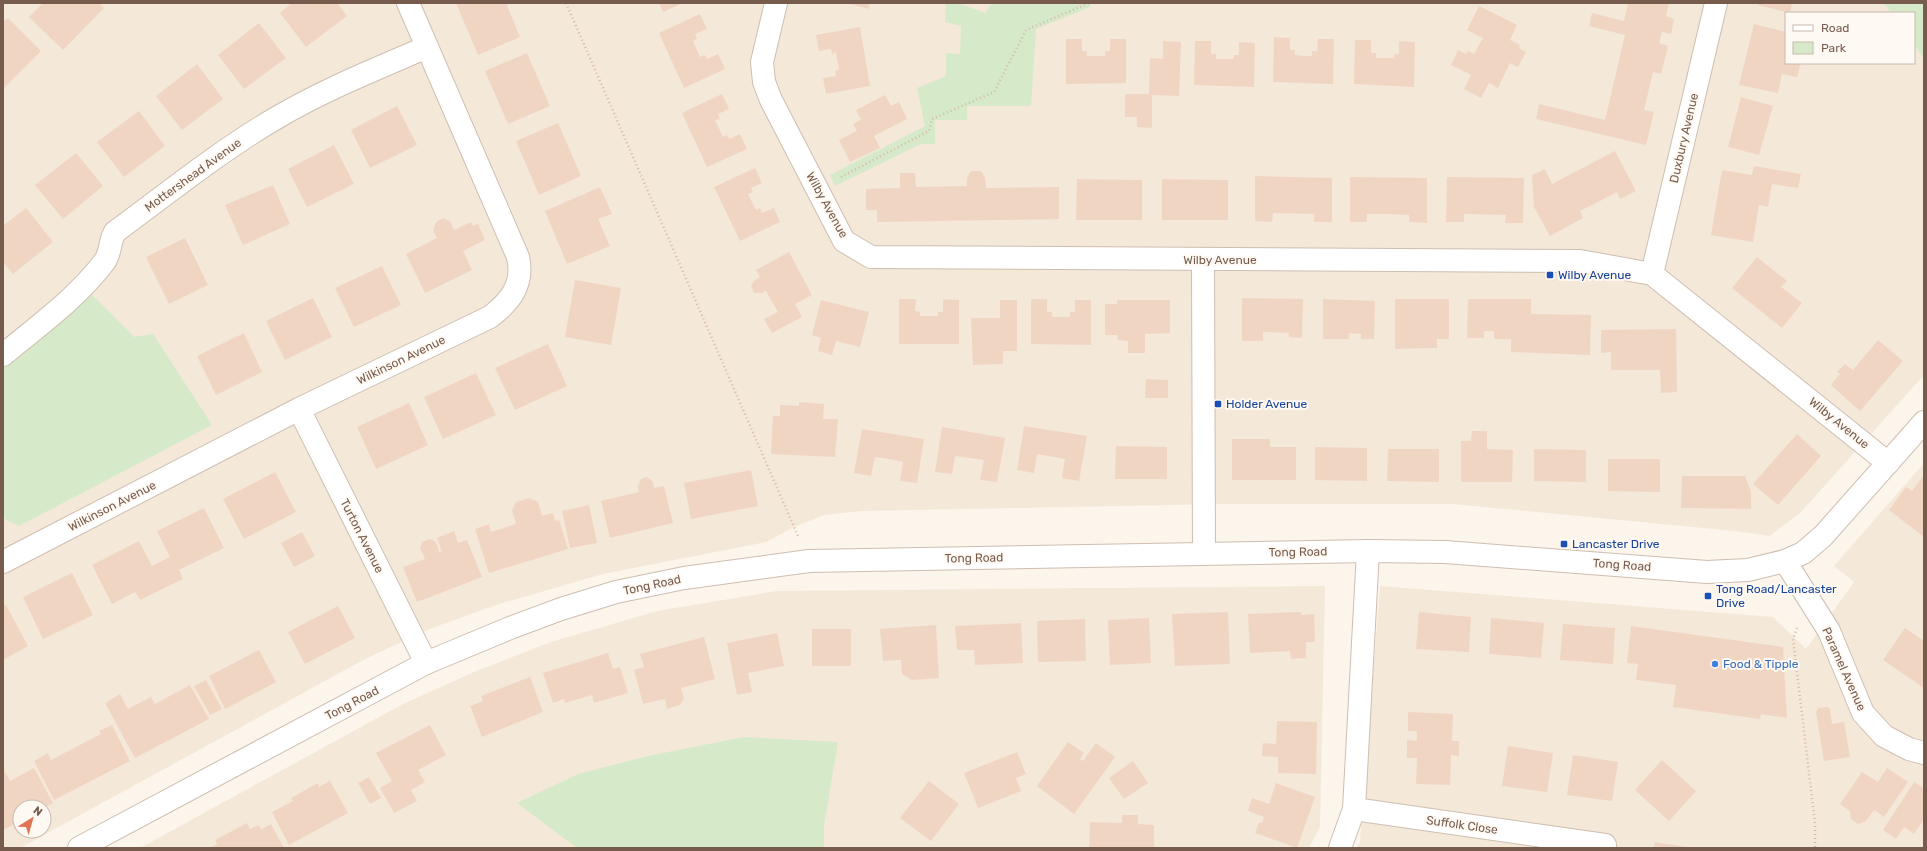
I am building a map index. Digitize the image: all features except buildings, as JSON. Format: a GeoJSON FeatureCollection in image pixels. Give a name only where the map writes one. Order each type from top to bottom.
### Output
{"type":"FeatureCollection","features":[{"type":"Feature","properties":{"kind":"street","name":"Wilkinson Avenue"},"geometry":{"type":"LineString","coordinates":[[4,560],[299,409],[490,316],[503,307],[512,296],[518,282],[520,269],[518,257],[408,3]]}},
{"type":"Feature","properties":{"kind":"street","name":"Wilby Avenue"},"geometry":{"type":"LineString","coordinates":[[776,3],[762,62],[764,82],[771,100],[844,241],[871,257],[1580,261],[1615,266],[1652,274],[1888,463]]}},
{"type":"Feature","properties":{"kind":"street","name":"Duxbury Avenue"},"geometry":{"type":"LineString","coordinates":[[1652,274],[1716,3]]}},
{"type":"Feature","properties":{"kind":"street","name":"Mottershead Avenue"},"geometry":{"type":"LineString","coordinates":[[3,355],[81,290],[106,259],[110,240],[115,232],[227,150],[278,117],[339,85],[427,47]]}},
{"type":"Feature","properties":{"kind":"street"},"geometry":{"type":"LineString","coordinates":[[1204,260],[1204,554]]}},
{"type":"Feature","properties":{"kind":"street","name":"Turton Avenue"},"geometry":{"type":"LineString","coordinates":[[299,409],[426,663]]}},
{"type":"Feature","properties":{"kind":"street","name":"Tong Road"},"geometry":{"type":"LineString","coordinates":[[79,848],[426,663],[525,622],[616,592],[684,578],[809,561],[1368,551],[1445,552],[1707,572],[1748,570],[1785,561],[1803,553],[1823,536],[1924,422]]}},
{"type":"Feature","properties":{"kind":"street"},"geometry":{"type":"LineString","coordinates":[[1340,848],[1354,809],[1368,551]]}},
{"type":"Feature","properties":{"kind":"street","name":"Paramel Avenue"},"geometry":{"type":"LineString","coordinates":[[1785,561],[1829,631],[1863,713],[1884,736],[1909,749],[1924,754]]}},
{"type":"Feature","properties":{"kind":"street","name":"Suffolk Close"},"geometry":{"type":"LineString","coordinates":[[1354,809],[1570,844],[1605,845]]}},
{"type":"Feature","properties":{"kind":"path"},"geometry":{"type":"LineString","coordinates":[[566,3],[809,561]]}},
{"type":"Feature","properties":{"kind":"path"},"geometry":{"type":"LineString","coordinates":[[817,190],[929,131],[932,119],[994,92],[1026,30],[1089,3]]}},
{"type":"Feature","properties":{"kind":"path"},"geometry":{"type":"LineString","coordinates":[[1814,607],[1798,626],[1793,639],[1815,823],[1815,848]]}},
{"type":"Feature","properties":{"kind":"shaded area"},"geometry":{"type":"Polygon","coordinates":[[[3,3],[1884,3],[1890,12],[1785,12],[1785,64],[1915,64],[1915,46],[1924,59],[1924,375],[1801,512],[1770,536],[1735,531],[1453,504],[1222,504],[861,511],[824,515],[794,527],[766,542],[603,574],[499,604],[432,628],[367,658],[52,830],[52,799],[12,799],[12,839],[36,839],[20,848],[3,848],[3,3]]]}},
{"type":"Feature","properties":{"kind":"shaded area"},"geometry":{"type":"Polygon","coordinates":[[[1924,463],[1924,848],[1357,848],[1360,842],[1380,586],[1773,617],[1806,649],[1854,582],[1834,566],[1924,463]]]}},
{"type":"Feature","properties":{"kind":"shaded area"},"geometry":{"type":"Polygon","coordinates":[[[1325,586],[1320,827],[1309,848],[140,848],[401,705],[474,672],[551,642],[657,611],[777,591],[1325,586]]]}},
{"type":"Feature","properties":{"kind":"green space"},"geometry":{"type":"Polygon","coordinates":[[[946,3],[958,3],[985,13],[992,3],[1090,3],[1090,7],[1036,29],[1031,106],[967,106],[967,120],[935,120],[935,144],[921,144],[835,186],[830,175],[925,126],[917,88],[946,76],[946,53],[960,54],[961,26],[945,22],[946,3]]]}},
{"type":"Feature","properties":{"kind":"green space"},"geometry":{"type":"Polygon","coordinates":[[[1884,3],[1924,3],[1924,59],[1915,46],[1915,12],[1890,12],[1884,3]]]}},
{"type":"Feature","properties":{"kind":"green space"},"geometry":{"type":"Polygon","coordinates":[[[91,294],[134,337],[153,334],[212,425],[19,526],[6,520],[3,515],[3,368],[91,294]]]}},
{"type":"Feature","properties":{"kind":"green space"},"geometry":{"type":"Polygon","coordinates":[[[744,737],[838,742],[824,826],[824,848],[577,848],[517,803],[578,774],[648,756],[744,737]]]}},
{"type":"Feature","properties":{"kind":"place","name":"Wilby Avenue"},"geometry":{"type":"Point","coordinates":[1550,275]}},
{"type":"Feature","properties":{"kind":"place","name":"Holder Avenue"},"geometry":{"type":"Point","coordinates":[1218,404]}},
{"type":"Feature","properties":{"kind":"place","name":"Lancaster Drive"},"geometry":{"type":"Point","coordinates":[1564,544]}},
{"type":"Feature","properties":{"kind":"place","name":"Tong Road/Lancaster Drive"},"geometry":{"type":"Point","coordinates":[1708,596]}},
{"type":"Feature","properties":{"kind":"place","name":"Food & Tipple"},"geometry":{"type":"Point","coordinates":[1715,664]}}]}
